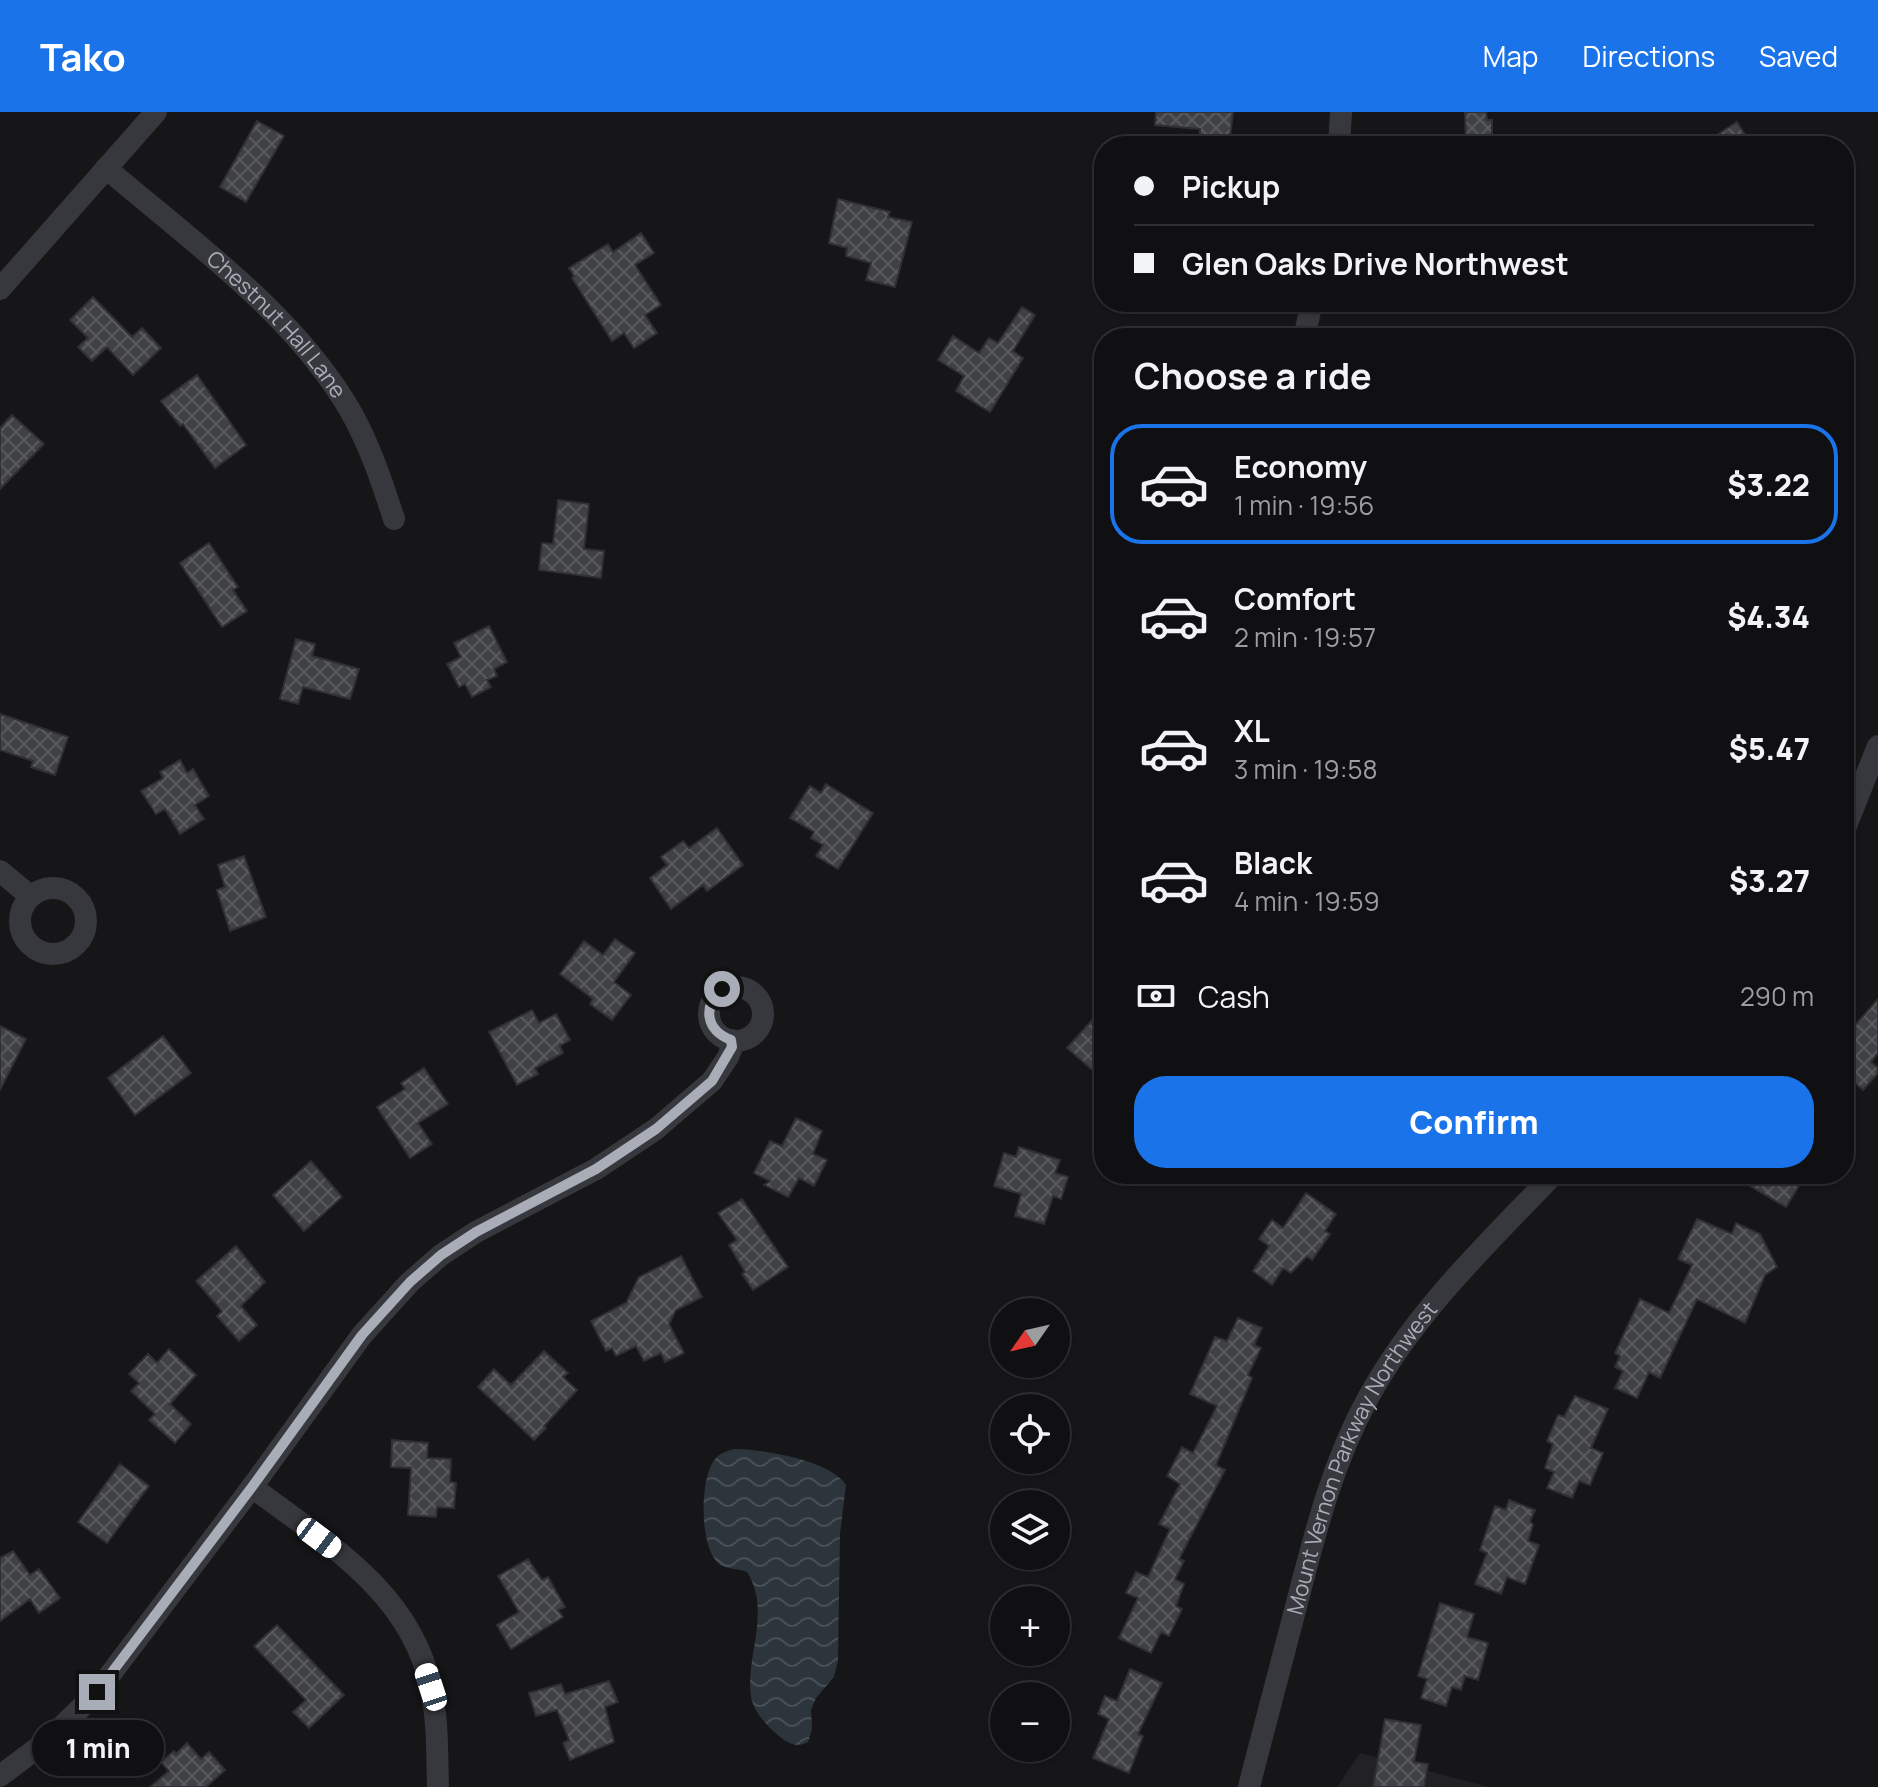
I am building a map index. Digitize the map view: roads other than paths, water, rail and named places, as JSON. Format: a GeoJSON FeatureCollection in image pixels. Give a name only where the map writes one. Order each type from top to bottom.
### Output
{"type":"FeatureCollection","features":[{"type":"Feature","properties":{"kind":"street"},"geometry":{"type":"LineString","coordinates":[[0,289],[156,112]]}},
{"type":"Feature","properties":{"kind":"street"},"geometry":{"type":"LineString","coordinates":[[1340,136],[1341,112]]}},
{"type":"Feature","properties":{"kind":"street","name":"Chestnut Hall Lane"},"geometry":{"type":"LineString","coordinates":[[106,168],[261,301],[299,341],[350,411],[372,454],[394,519]]}},
{"type":"Feature","properties":{"kind":"street"},"geometry":{"type":"LineString","coordinates":[[1854,806],[1878,746]]}},
{"type":"Feature","properties":{"kind":"street"},"geometry":{"type":"LineString","coordinates":[[0,871],[30,896]]}},
{"type":"Feature","properties":{"kind":"street"},"geometry":{"type":"LineString","coordinates":[[0,1776],[48,1740],[97,1692],[362,1335],[410,1282],[441,1255],[476,1232],[596,1169],[656,1129],[712,1081],[728,1057],[731,1040]]}},
{"type":"Feature","properties":{"kind":"street","name":"Mount Vernon Parkway Northwest"},"geometry":{"type":"LineString","coordinates":[[1249,1787],[1321,1511],[1338,1459],[1358,1418],[1401,1344],[1437,1297],[1544,1184]]}},
{"type":"Feature","properties":{"kind":"street"},"geometry":{"type":"LineString","coordinates":[[252,1487],[363,1572],[403,1618],[420,1651],[431,1687],[436,1721],[438,1787]]}},
{"type":"Feature","properties":{"kind":"water"},"geometry":{"type":"Polygon","coordinates":[[[734,1449],[778,1454],[811,1463],[838,1476],[846,1485],[840,1533],[838,1661],[834,1677],[816,1698],[811,1710],[812,1729],[808,1742],[800,1745],[780,1737],[755,1708],[750,1681],[758,1618],[754,1587],[747,1572],[718,1563],[707,1542],[704,1494],[707,1478],[717,1457],[734,1449]]]}}]}
